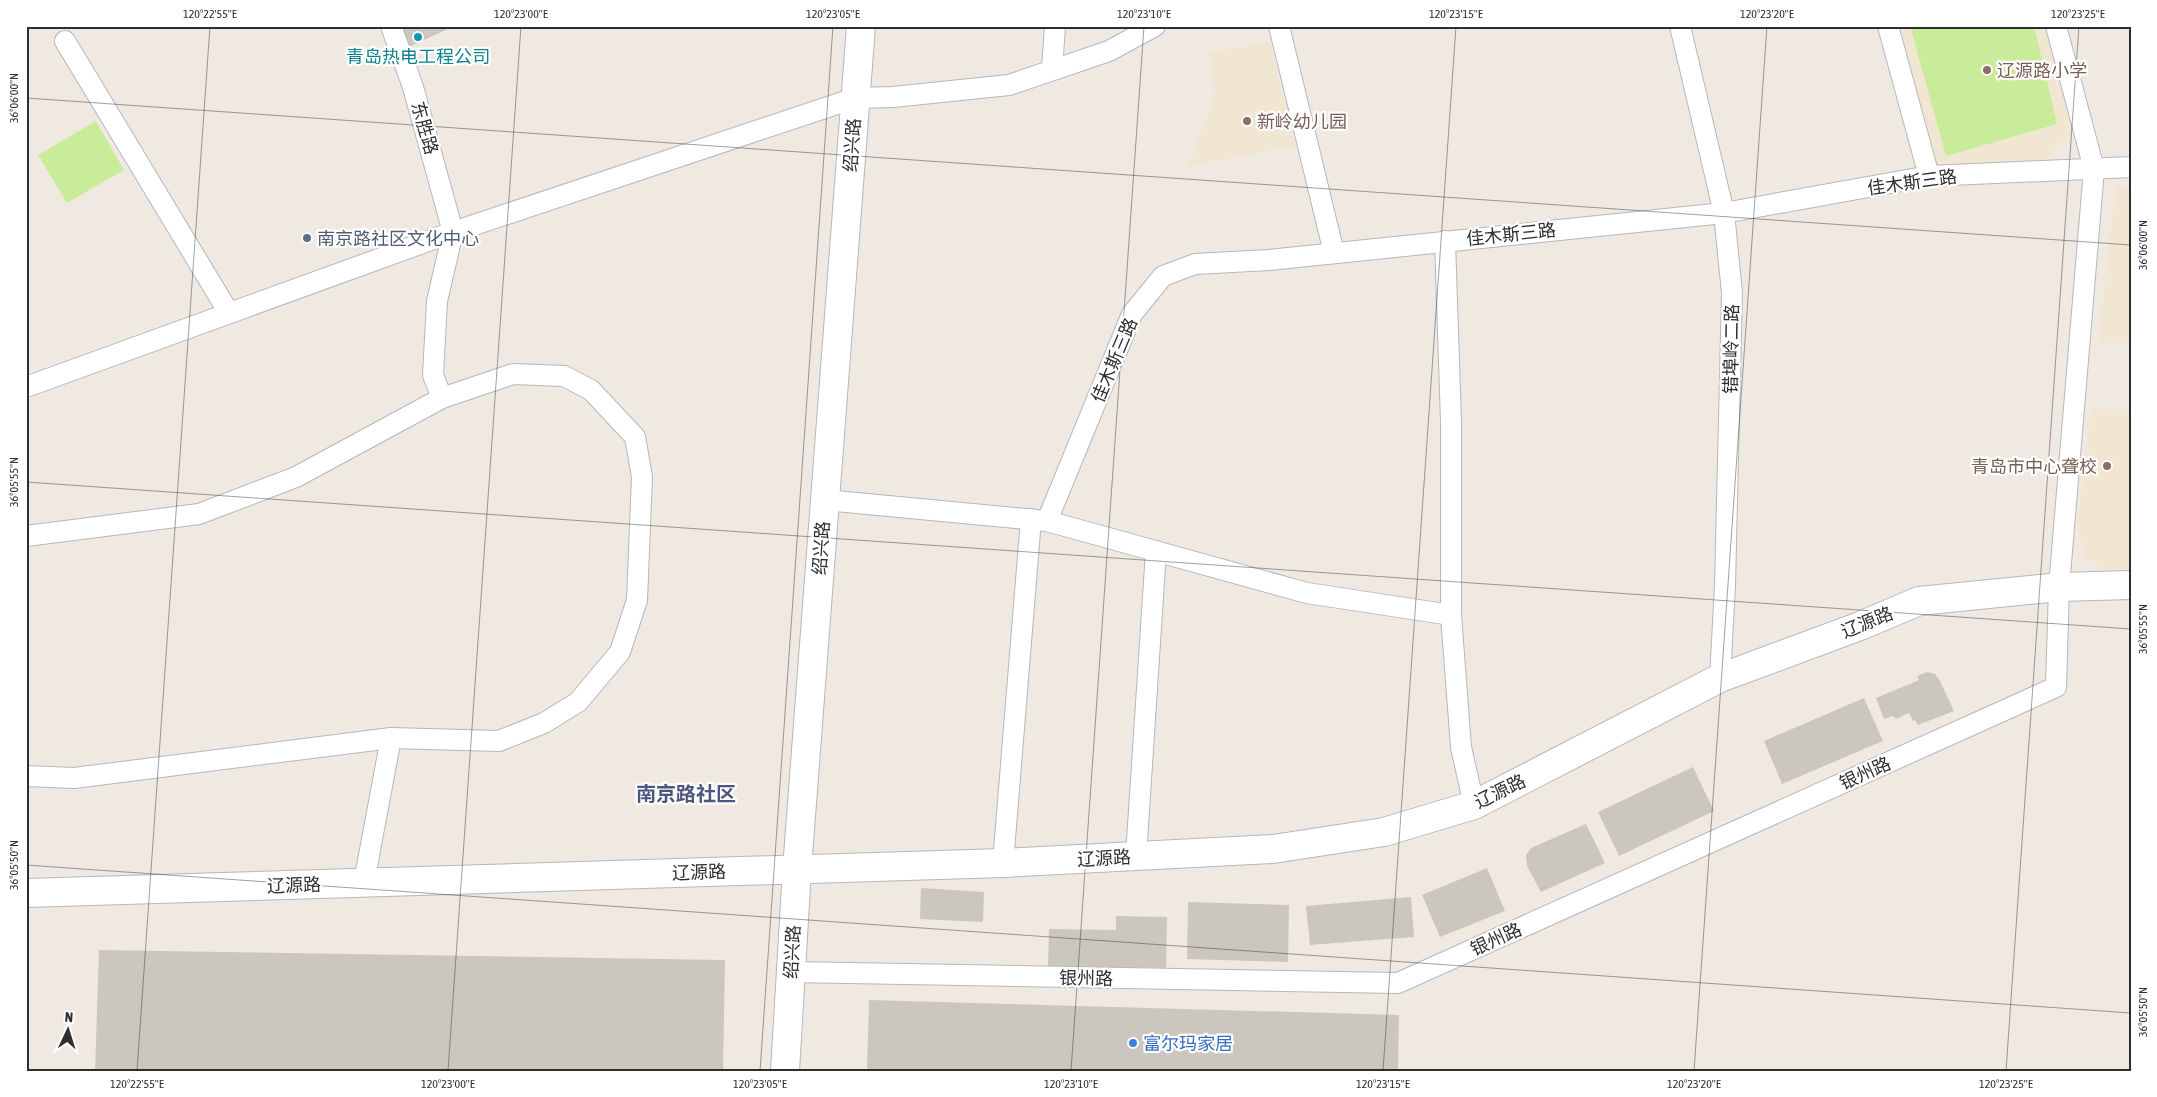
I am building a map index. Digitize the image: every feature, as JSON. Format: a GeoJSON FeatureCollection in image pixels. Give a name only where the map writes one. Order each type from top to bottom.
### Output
{"type":"FeatureCollection","features":[{"type":"Feature","properties":{"kind":"street","name":"东胜路"},"geometry":{"type":"LineString","coordinates":[[391,26],[413,87],[453,232]]}},
{"type":"Feature","properties":{"kind":"street","name":"绍兴路"},"geometry":{"type":"LineString","coordinates":[[785,1071],[797,869],[861,26]]}},
{"type":"Feature","properties":{"kind":"street"},"geometry":{"type":"LineString","coordinates":[[1052,70],[1055,26]]}},
{"type":"Feature","properties":{"kind":"street"},"geometry":{"type":"LineString","coordinates":[[26,387],[453,232],[855,98],[893,97],[1009,85],[1109,51],[1155,26]]}},
{"type":"Feature","properties":{"kind":"street"},"geometry":{"type":"LineString","coordinates":[[1279,26],[1334,253]]}},
{"type":"Feature","properties":{"kind":"street","name":"错埠岭二路"},"geometry":{"type":"LineString","coordinates":[[1680,26],[1724,213],[1732,293],[1725,586],[1720,678]]}},
{"type":"Feature","properties":{"kind":"street"},"geometry":{"type":"LineString","coordinates":[[1888,26],[1929,176]]}},
{"type":"Feature","properties":{"kind":"street"},"geometry":{"type":"LineString","coordinates":[[2056,26],[2094,169],[2059,587]]}},
{"type":"Feature","properties":{"kind":"street"},"geometry":{"type":"LineString","coordinates":[[65,41],[229,314]]}},
{"type":"Feature","properties":{"kind":"street","name":"佳木斯三路"},"geometry":{"type":"LineString","coordinates":[[1003,863],[1039,520],[1132,314],[1163,276],[1196,264],[1269,260],[1724,213],[1929,176],[2131,167]]}},
{"type":"Feature","properties":{"kind":"street"},"geometry":{"type":"LineString","coordinates":[[442,398],[433,375],[437,301],[453,232]]}},
{"type":"Feature","properties":{"kind":"street"},"geometry":{"type":"LineString","coordinates":[[1445,241],[1451,422],[1451,615],[1461,747],[1474,805]]}},
{"type":"Feature","properties":{"kind":"street"},"geometry":{"type":"LineString","coordinates":[[26,536],[199,514],[296,477],[442,398],[513,374],[564,376],[591,390],[635,437],[642,477],[637,600],[620,652],[578,702],[544,723],[499,741],[391,738],[74,778],[26,776]]}},
{"type":"Feature","properties":{"kind":"street"},"geometry":{"type":"LineString","coordinates":[[825,500],[1039,520],[1307,593],[1451,615]]}},
{"type":"Feature","properties":{"kind":"street"},"geometry":{"type":"LineString","coordinates":[[1136,856],[1156,551]]}},
{"type":"Feature","properties":{"kind":"street","name":"辽源路"},"geometry":{"type":"LineString","coordinates":[[26,893],[1003,863],[1273,849],[1384,832],[1474,805],[1720,678],[1860,626],[1919,601],[2059,587],[2131,585]]}},
{"type":"Feature","properties":{"kind":"street","name":"银州路"},"geometry":{"type":"LineString","coordinates":[[791,972],[1398,984],[2056,687],[2059,587]]}},
{"type":"Feature","properties":{"kind":"street"},"geometry":{"type":"LineString","coordinates":[[364,882],[391,738]]}},
{"type":"Feature","properties":{"kind":"shaded area","name":"辽源路小学"},"geometry":{"type":"Polygon","coordinates":[[[1900,26],[2050,26],[2074,114],[2070,136],[2042,161],[1937,163],[1900,26]]]}},
{"type":"Feature","properties":{"kind":"shaded area","name":"新岭幼儿园"},"geometry":{"type":"Polygon","coordinates":[[[1270,42],[1295,146],[1188,166],[1215,96],[1209,52],[1270,42]]]}},
{"type":"Feature","properties":{"kind":"shaded area"},"geometry":{"type":"Polygon","coordinates":[[[2116,186],[2131,186],[2131,344],[2098,342],[2116,186]]]}},
{"type":"Feature","properties":{"kind":"shaded area","name":"青岛市中心聋校"},"geometry":{"type":"Polygon","coordinates":[[[2091,408],[2131,410],[2131,569],[2106,570],[2085,557],[2077,523],[2091,408]]]}},
{"type":"Feature","properties":{"kind":"green space","name":"辽源路小学"},"geometry":{"type":"Polygon","coordinates":[[[1910,26],[2034,26],[2057,124],[1946,156],[1910,26]]]}},
{"type":"Feature","properties":{"kind":"green space"},"geometry":{"type":"Polygon","coordinates":[[[96,121],[124,170],[67,203],[38,155],[96,121]]]}},
{"type":"Feature","properties":{"kind":"building","name":"青岛热电工程公司"},"geometry":{"type":"Polygon","coordinates":[[[400,26],[454,26],[409,47],[400,26]]]}},
{"type":"Feature","properties":{"kind":"building"},"geometry":{"type":"Polygon","coordinates":[[[1927,672],[1935,674],[1939,679],[1954,711],[1918,725],[1915,720],[1913,721],[1909,713],[1896,719],[1893,716],[1884,719],[1876,698],[1919,680],[1917,676],[1927,672]]]}},
{"type":"Feature","properties":{"kind":"building"},"geometry":{"type":"Polygon","coordinates":[[[1864,698],[1883,741],[1782,784],[1764,741],[1864,698]]]}},
{"type":"Feature","properties":{"kind":"building"},"geometry":{"type":"Polygon","coordinates":[[[1693,767],[1714,811],[1619,856],[1598,812],[1693,767]]]}},
{"type":"Feature","properties":{"kind":"building"},"geometry":{"type":"Polygon","coordinates":[[[1586,824],[1605,863],[1541,892],[1527,866],[1526,855],[1531,848],[1586,824]]]}},
{"type":"Feature","properties":{"kind":"building"},"geometry":{"type":"Polygon","coordinates":[[[1487,868],[1505,911],[1440,937],[1422,895],[1487,868]]]}},
{"type":"Feature","properties":{"kind":"building"},"geometry":{"type":"Polygon","coordinates":[[[921,888],[984,892],[983,922],[920,919],[921,888]]]}},
{"type":"Feature","properties":{"kind":"building"},"geometry":{"type":"Polygon","coordinates":[[[1411,897],[1414,937],[1310,945],[1306,906],[1411,897]]]}},
{"type":"Feature","properties":{"kind":"building"},"geometry":{"type":"Polygon","coordinates":[[[1188,902],[1289,905],[1288,962],[1187,959],[1188,902]]]}},
{"type":"Feature","properties":{"kind":"building"},"geometry":{"type":"Polygon","coordinates":[[[1116,916],[1167,917],[1166,968],[1048,966],[1049,929],[1116,930],[1116,916]]]}},
{"type":"Feature","properties":{"kind":"building"},"geometry":{"type":"Polygon","coordinates":[[[99,950],[725,960],[723,1071],[95,1071],[99,950]]]}},
{"type":"Feature","properties":{"kind":"building","name":"富尔玛家居"},"geometry":{"type":"Polygon","coordinates":[[[869,1000],[1399,1015],[1398,1071],[867,1071],[869,1000]]]}},
{"type":"Feature","properties":{"kind":"place","name":"青岛热电工程公司"},"geometry":{"type":"Point","coordinates":[418,37]}},
{"type":"Feature","properties":{"kind":"place","name":"辽源路小学"},"geometry":{"type":"Point","coordinates":[1987,70]}},
{"type":"Feature","properties":{"kind":"place","name":"新岭幼儿园"},"geometry":{"type":"Point","coordinates":[1247,121]}},
{"type":"Feature","properties":{"kind":"place","name":"南京路社区文化中心"},"geometry":{"type":"Point","coordinates":[307,238]}},
{"type":"Feature","properties":{"kind":"place","name":"青岛市中心聋校"},"geometry":{"type":"Point","coordinates":[2107,466]}},
{"type":"Feature","properties":{"kind":"place","name":"富尔玛家居"},"geometry":{"type":"Point","coordinates":[1133,1043]}},
{"type":"Feature","properties":{"kind":"district","name":"南京路社区"},"geometry":{"type":"Point","coordinates":[686,793]}}]}
